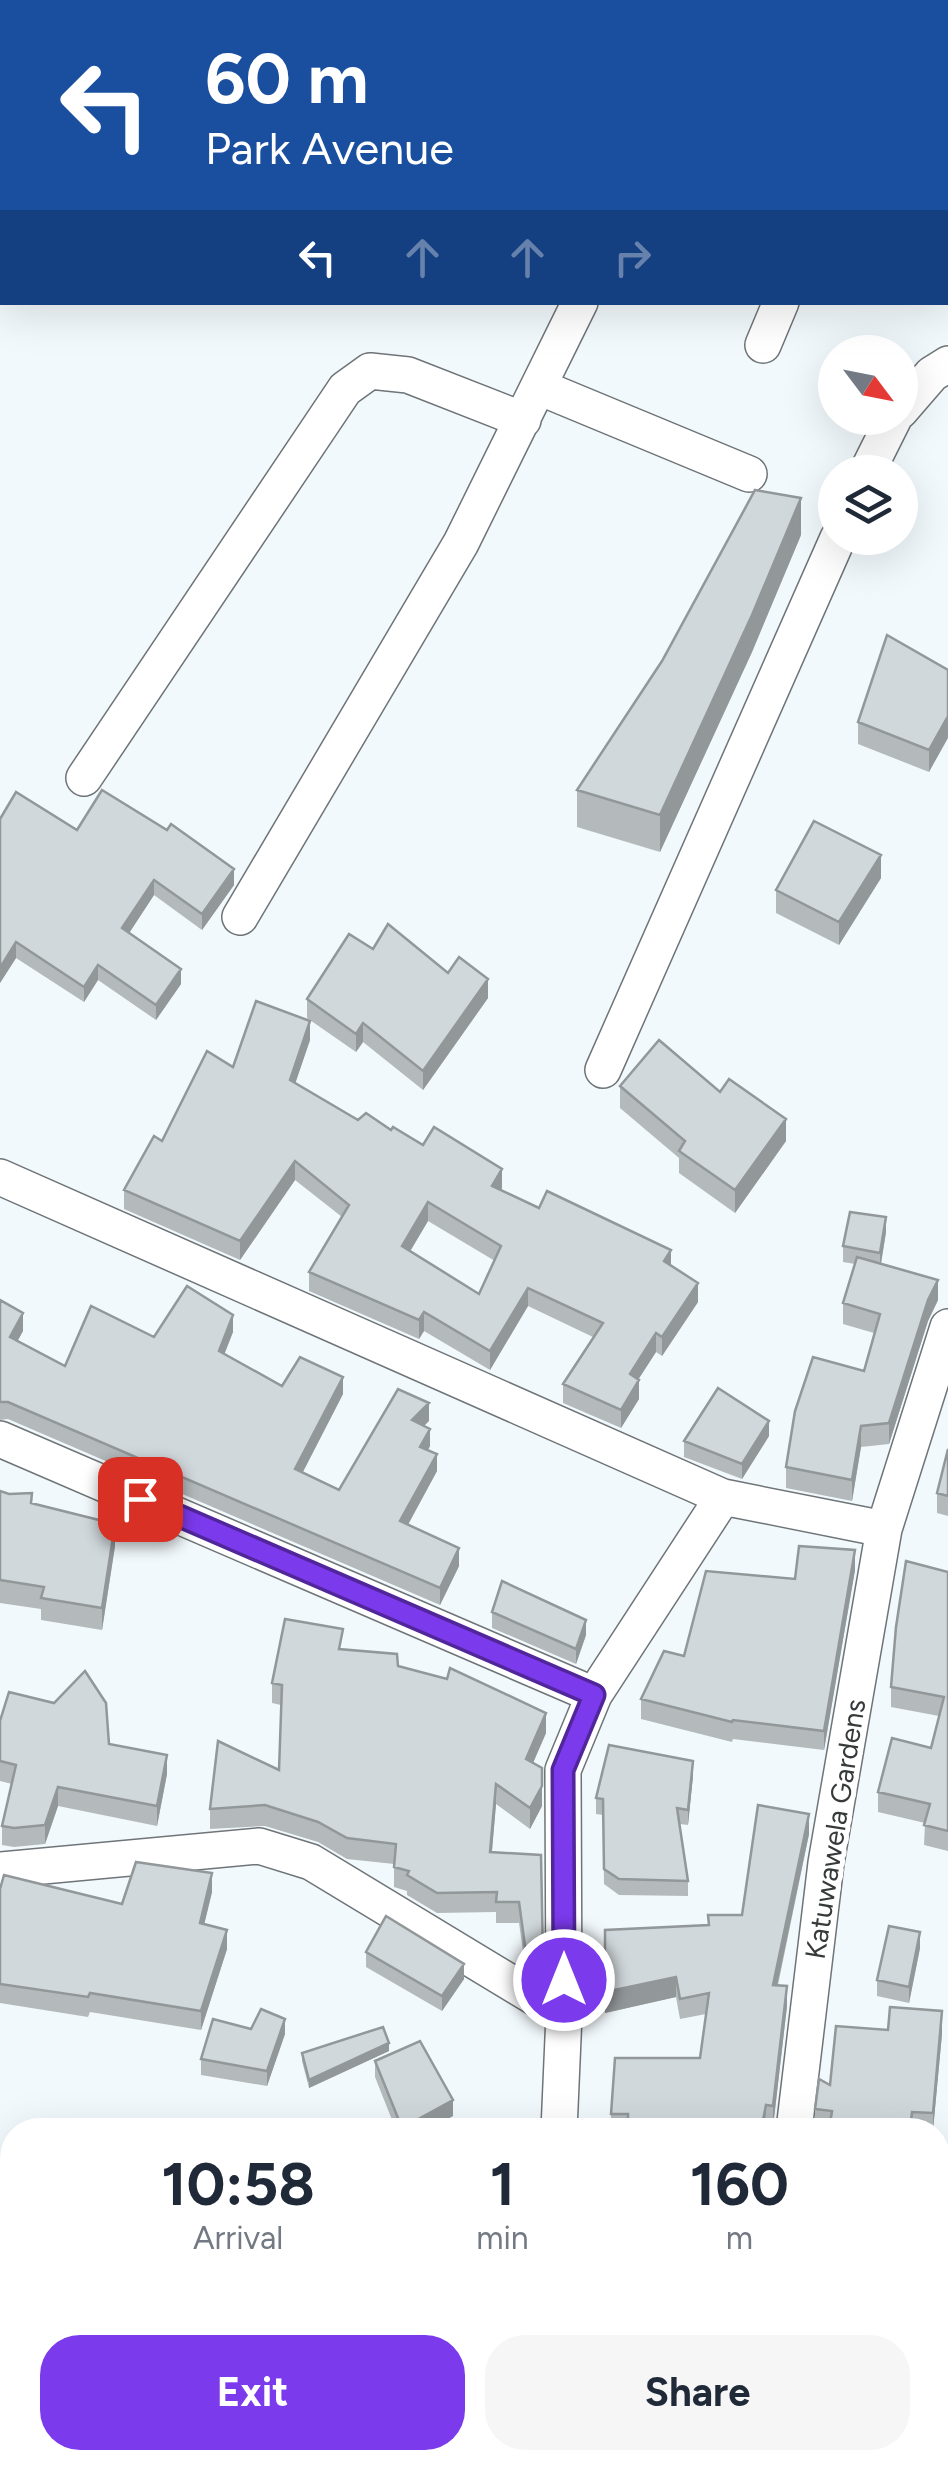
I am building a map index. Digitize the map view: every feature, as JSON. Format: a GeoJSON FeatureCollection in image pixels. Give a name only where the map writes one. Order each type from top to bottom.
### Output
{"type":"FeatureCollection","features":[{"type":"Feature","properties":{"kind":"street"},"geometry":{"type":"LineString","coordinates":[[240,918],[462,543],[579,305]]}},
{"type":"Feature","properties":{"kind":"street"},"geometry":{"type":"LineString","coordinates":[[763,345],[780,305]]}},
{"type":"Feature","properties":{"kind":"street"},"geometry":{"type":"LineString","coordinates":[[918,390],[948,364]]}},
{"type":"Feature","properties":{"kind":"street"},"geometry":{"type":"LineString","coordinates":[[84,778],[344,389],[370,371],[408,376],[524,420]]}},
{"type":"Feature","properties":{"kind":"street"},"geometry":{"type":"LineString","coordinates":[[539,386],[749,474]]}},
{"type":"Feature","properties":{"kind":"street"},"geometry":{"type":"LineString","coordinates":[[603,1070],[830,555]]}},
{"type":"Feature","properties":{"kind":"street"},"geometry":{"type":"LineString","coordinates":[[0,1177],[722,1498],[884,1529]]}},
{"type":"Feature","properties":{"kind":"street","name":"Katuwawela Gardens"},"geometry":{"type":"LineString","coordinates":[[795,2118],[826,1863],[884,1529],[948,1327]]}},
{"type":"Feature","properties":{"kind":"street"},"geometry":{"type":"LineString","coordinates":[[0,1438],[594,1695]]}},
{"type":"Feature","properties":{"kind":"street"},"geometry":{"type":"LineString","coordinates":[[560,2118],[564,2015],[563,1770],[594,1695],[722,1498]]}},
{"type":"Feature","properties":{"kind":"street"},"geometry":{"type":"LineString","coordinates":[[0,1870],[259,1846],[311,1862],[564,2015]]}},
{"type":"Feature","properties":{"kind":"building"},"geometry":{"type":"Polygon","coordinates":[[[755,490],[801,498],[660,815],[577,790],[662,661],[755,490]]]}},
{"type":"Feature","properties":{"kind":"building"},"geometry":{"type":"Polygon","coordinates":[[[887,635],[948,670],[948,716],[929,750],[858,722],[887,635]]]}},
{"type":"Feature","properties":{"kind":"building"},"geometry":{"type":"Polygon","coordinates":[[[102,790],[167,830],[171,824],[234,869],[202,914],[154,880],[122,928],[181,969],[156,1005],[98,965],[84,987],[16,942],[0,968],[0,819],[16,792],[77,830],[102,790]]]}},
{"type":"Feature","properties":{"kind":"building"},"geometry":{"type":"Polygon","coordinates":[[[814,821],[881,855],[839,922],[776,890],[814,821]]]}},
{"type":"Feature","properties":{"kind":"building"},"geometry":{"type":"Polygon","coordinates":[[[388,924],[448,973],[459,957],[488,979],[423,1071],[363,1023],[356,1034],[307,999],[349,934],[373,949],[388,924]]]}},
{"type":"Feature","properties":{"kind":"building"},"geometry":{"type":"Polygon","coordinates":[[[256,1001],[310,1021],[290,1080],[358,1120],[366,1113],[423,1145],[434,1127],[502,1169],[492,1186],[539,1208],[547,1191],[671,1250],[664,1261],[698,1283],[662,1337],[656,1333],[630,1374],[639,1380],[621,1410],[563,1384],[603,1323],[528,1288],[490,1351],[424,1312],[419,1320],[309,1272],[349,1205],[295,1161],[240,1241],[124,1190],[154,1136],[162,1141],[207,1051],[233,1067],[256,1001]],[[428,1202],[402,1246],[479,1294],[501,1246],[428,1202]]]}},
{"type":"Feature","properties":{"kind":"building"},"geometry":{"type":"Polygon","coordinates":[[[659,1040],[720,1092],[729,1079],[786,1119],[735,1190],[679,1151],[685,1141],[620,1086],[659,1040]]]}},
{"type":"Feature","properties":{"kind":"building"},"geometry":{"type":"Polygon","coordinates":[[[850,1212],[886,1217],[880,1253],[843,1246],[850,1212]]]}},
{"type":"Feature","properties":{"kind":"building"},"geometry":{"type":"Polygon","coordinates":[[[857,1257],[938,1280],[889,1423],[861,1426],[852,1480],[786,1467],[795,1411],[813,1357],[864,1371],[880,1314],[843,1303],[857,1257]]]}},
{"type":"Feature","properties":{"kind":"building"},"geometry":{"type":"Polygon","coordinates":[[[187,1286],[233,1315],[219,1351],[282,1386],[300,1357],[343,1377],[295,1469],[339,1490],[398,1389],[429,1403],[412,1420],[430,1429],[420,1447],[437,1454],[400,1521],[459,1548],[440,1588],[8,1402],[0,1402],[0,1300],[23,1313],[10,1337],[65,1366],[91,1306],[154,1337],[187,1286]]]}},
{"type":"Feature","properties":{"kind":"building"},"geometry":{"type":"Polygon","coordinates":[[[718,1388],[769,1421],[742,1464],[684,1441],[718,1388]]]}},
{"type":"Feature","properties":{"kind":"building"},"geometry":{"type":"Polygon","coordinates":[[[948,1449],[948,1496],[937,1493],[948,1449]]]}},
{"type":"Feature","properties":{"kind":"building"},"geometry":{"type":"Polygon","coordinates":[[[0,1491],[32,1493],[31,1503],[115,1524],[102,1608],[41,1598],[44,1587],[0,1580],[0,1491]]]}},
{"type":"Feature","properties":{"kind":"building"},"geometry":{"type":"Polygon","coordinates":[[[799,1546],[855,1550],[824,1731],[732,1722],[641,1699],[664,1651],[684,1656],[706,1571],[795,1579],[799,1546]]]}},
{"type":"Feature","properties":{"kind":"building"},"geometry":{"type":"Polygon","coordinates":[[[906,1561],[948,1572],[948,1831],[924,1825],[930,1804],[878,1792],[892,1738],[931,1748],[944,1697],[891,1687],[906,1561]]]}},
{"type":"Feature","properties":{"kind":"building"},"geometry":{"type":"Polygon","coordinates":[[[502,1581],[586,1620],[576,1649],[492,1612],[502,1581]]]}},
{"type":"Feature","properties":{"kind":"building"},"geometry":{"type":"Polygon","coordinates":[[[285,1619],[343,1629],[339,1649],[397,1654],[398,1666],[447,1679],[450,1668],[546,1713],[526,1759],[542,1768],[542,1786],[530,1808],[496,1784],[490,1852],[541,1855],[543,1957],[525,1946],[519,1902],[496,1902],[497,1892],[437,1893],[407,1875],[409,1871],[394,1867],[396,1844],[347,1838],[318,1822],[265,1805],[210,1809],[218,1741],[279,1770],[282,1685],[272,1683],[285,1619]]]}},
{"type":"Feature","properties":{"kind":"building"},"geometry":{"type":"Polygon","coordinates":[[[85,1671],[106,1703],[109,1744],[167,1755],[157,1806],[58,1787],[45,1825],[2,1826],[16,1765],[0,1761],[0,1721],[9,1692],[54,1703],[85,1671]]]}},
{"type":"Feature","properties":{"kind":"building"},"geometry":{"type":"Polygon","coordinates":[[[609,1745],[693,1761],[688,1810],[677,1808],[688,1881],[619,1879],[604,1869],[603,1799],[596,1798],[609,1745]]]}},
{"type":"Feature","properties":{"kind":"building"},"geometry":{"type":"Polygon","coordinates":[[[758,1805],[809,1814],[773,1985],[787,1986],[773,2106],[766,2105],[763,2118],[628,2118],[628,2114],[611,2114],[615,2058],[700,2058],[709,1993],[680,1999],[676,1977],[605,1992],[605,1930],[709,1925],[708,1915],[742,1915],[758,1805]]]}},
{"type":"Feature","properties":{"kind":"building"},"geometry":{"type":"Polygon","coordinates":[[[136,1862],[212,1873],[200,1923],[227,1930],[201,2011],[90,1993],[88,1997],[0,1984],[0,1889],[4,1875],[122,1904],[136,1862]]]}},
{"type":"Feature","properties":{"kind":"building"},"geometry":{"type":"Polygon","coordinates":[[[386,1916],[464,1964],[442,1996],[366,1952],[386,1916]]]}},
{"type":"Feature","properties":{"kind":"building"},"geometry":{"type":"Polygon","coordinates":[[[889,1926],[920,1932],[909,1987],[877,1980],[889,1926]]]}},
{"type":"Feature","properties":{"kind":"building"},"geometry":{"type":"Polygon","coordinates":[[[890,2007],[942,2011],[933,2113],[912,2112],[911,2118],[831,2118],[832,2111],[815,2109],[819,2079],[830,2085],[836,2026],[888,2030],[890,2007]]]}},
{"type":"Feature","properties":{"kind":"building"},"geometry":{"type":"Polygon","coordinates":[[[261,2009],[285,2019],[267,2071],[201,2059],[213,2019],[251,2029],[261,2009]]]}},
{"type":"Feature","properties":{"kind":"building"},"geometry":{"type":"Polygon","coordinates":[[[383,2027],[389,2043],[309,2080],[302,2053],[383,2027]]]}},
{"type":"Feature","properties":{"kind":"building"},"geometry":{"type":"Polygon","coordinates":[[[420,2041],[453,2100],[420,2118],[398,2118],[375,2061],[420,2041]]]}},
{"type":"Feature","properties":{"kind":"route"},"geometry":{"type":"LineString","coordinates":[[140,1499],[594,1695],[563,1770],[564,1980]]}}]}
